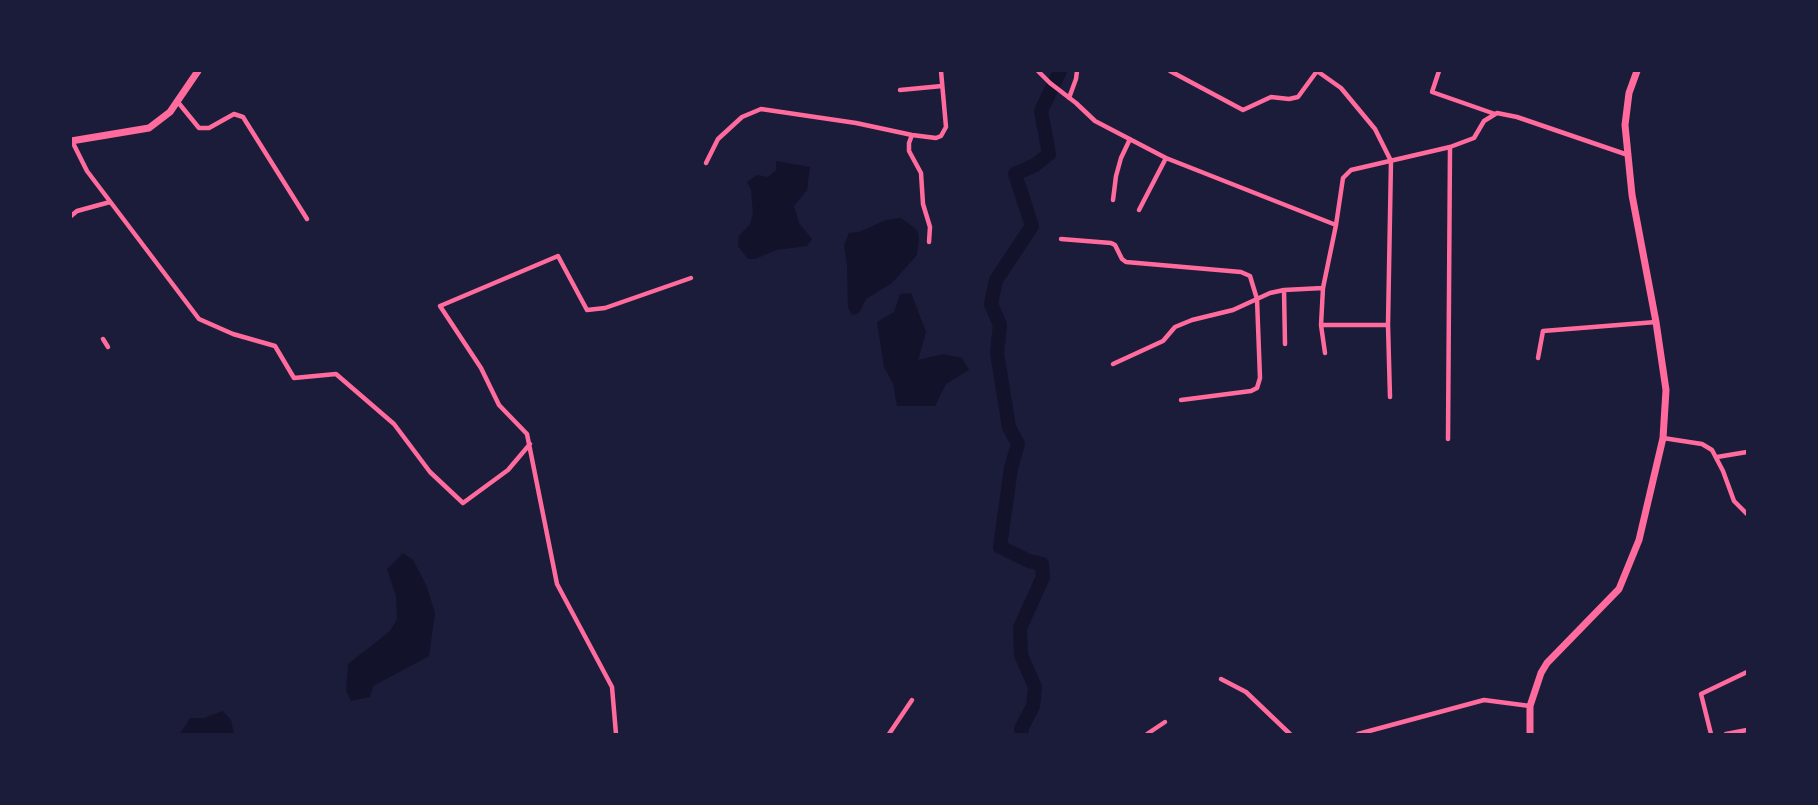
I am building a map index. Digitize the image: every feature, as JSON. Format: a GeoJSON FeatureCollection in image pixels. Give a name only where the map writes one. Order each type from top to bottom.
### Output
{"type":"FeatureCollection","features":[{"type":"Feature","properties":{"kind":"main road"},"geometry":{"type":"LineString","coordinates":[[72,141],[149,128],[170,112],[198,71]]}},
{"type":"Feature","properties":{"kind":"main road"},"geometry":{"type":"LineString","coordinates":[[1530,734],[1530,706],[1540,673],[1546,664],[1618,589],[1639,540],[1662,438],[1666,390],[1656,322],[1632,195],[1625,125],[1629,92],[1637,71]]}},
{"type":"Feature","properties":{"kind":"street"},"geometry":{"type":"LineString","coordinates":[[706,163],[718,139],[742,117],[761,109],[856,123],[936,138],[941,136],[946,127],[941,71]]}},
{"type":"Feature","properties":{"kind":"street"},"geometry":{"type":"LineString","coordinates":[[1038,71],[1095,121],[1166,158],[1336,225]]}},
{"type":"Feature","properties":{"kind":"street"},"geometry":{"type":"LineString","coordinates":[[1069,98],[1077,71]]}},
{"type":"Feature","properties":{"kind":"street"},"geometry":{"type":"LineString","coordinates":[[1170,71],[1243,110],[1270,97],[1289,99],[1298,97],[1317,72],[1341,88],[1375,130],[1391,161],[1388,325],[1390,397]]}},
{"type":"Feature","properties":{"kind":"street"},"geometry":{"type":"LineString","coordinates":[[1439,71],[1432,92],[1495,114]]}},
{"type":"Feature","properties":{"kind":"street"},"geometry":{"type":"LineString","coordinates":[[900,90],[942,86]]}},
{"type":"Feature","properties":{"kind":"street"},"geometry":{"type":"LineString","coordinates":[[177,101],[199,128],[209,128],[234,114],[243,117],[307,219]]}},
{"type":"Feature","properties":{"kind":"street"},"geometry":{"type":"LineString","coordinates":[[1324,354],[1321,324],[1322,288],[1336,225],[1343,178],[1351,170],[1450,147],[1474,138],[1484,121],[1497,112],[1628,155]]}},
{"type":"Feature","properties":{"kind":"street"},"geometry":{"type":"LineString","coordinates":[[912,135],[909,151],[921,173],[923,204],[930,227],[929,242]]}},
{"type":"Feature","properties":{"kind":"street"},"geometry":{"type":"LineString","coordinates":[[1112,200],[1121,158],[1130,139]]}},
{"type":"Feature","properties":{"kind":"street"},"geometry":{"type":"LineString","coordinates":[[72,141],[87,171],[199,319],[233,334],[274,346],[294,378],[336,374],[394,424],[430,472],[463,503],[508,470],[530,444]]}},
{"type":"Feature","properties":{"kind":"street"},"geometry":{"type":"LineString","coordinates":[[1448,439],[1450,147]]}},
{"type":"Feature","properties":{"kind":"street"},"geometry":{"type":"LineString","coordinates":[[1139,210],[1166,158]]}},
{"type":"Feature","properties":{"kind":"street"},"geometry":{"type":"LineString","coordinates":[[71,216],[77,211],[110,202]]}},
{"type":"Feature","properties":{"kind":"street"},"geometry":{"type":"LineString","coordinates":[[1061,239],[1112,243],[1126,262],[1195,267],[1250,276],[1257,299],[1260,378],[1257,388],[1251,391],[1181,400]]}},
{"type":"Feature","properties":{"kind":"street"},"geometry":{"type":"LineString","coordinates":[[616,734],[612,687],[557,584],[527,434],[499,405],[481,368],[440,306],[558,256],[586,310],[604,308],[691,278]]}},
{"type":"Feature","properties":{"kind":"street"},"geometry":{"type":"LineString","coordinates":[[1113,364],[1163,340],[1175,327],[1192,320],[1233,310],[1270,293],[1284,290],[1322,288]]}},
{"type":"Feature","properties":{"kind":"street"},"geometry":{"type":"LineString","coordinates":[[1284,290],[1285,344]]}},
{"type":"Feature","properties":{"kind":"street"},"geometry":{"type":"LineString","coordinates":[[1538,358],[1543,331],[1656,322]]}},
{"type":"Feature","properties":{"kind":"street"},"geometry":{"type":"LineString","coordinates":[[1321,324],[1388,325]]}},
{"type":"Feature","properties":{"kind":"street"},"geometry":{"type":"LineString","coordinates":[[103,339],[108,347]]}},
{"type":"Feature","properties":{"kind":"street"},"geometry":{"type":"LineString","coordinates":[[1662,438],[1702,444],[1712,450],[1717,457],[1734,501],[1747,514]]}},
{"type":"Feature","properties":{"kind":"street"},"geometry":{"type":"LineString","coordinates":[[1717,457],[1747,452]]}},
{"type":"Feature","properties":{"kind":"street"},"geometry":{"type":"LineString","coordinates":[[1711,734],[1701,694],[1747,672]]}},
{"type":"Feature","properties":{"kind":"street"},"geometry":{"type":"LineString","coordinates":[[1221,679],[1246,692],[1290,734]]}},
{"type":"Feature","properties":{"kind":"street"},"geometry":{"type":"LineString","coordinates":[[889,734],[912,700]]}},
{"type":"Feature","properties":{"kind":"street"},"geometry":{"type":"LineString","coordinates":[[1358,734],[1484,700],[1530,706]]}},
{"type":"Feature","properties":{"kind":"street"},"geometry":{"type":"LineString","coordinates":[[1147,734],[1165,722]]}},
{"type":"Feature","properties":{"kind":"street"},"geometry":{"type":"LineString","coordinates":[[1726,734],[1747,730]]}},
{"type":"Feature","properties":{"kind":"shaded area"},"geometry":{"type":"Polygon","coordinates":[[[776,161],[810,167],[807,190],[794,206],[799,223],[812,239],[807,246],[776,250],[755,259],[748,259],[738,246],[739,236],[750,224],[753,213],[751,189],[747,182],[757,175],[768,177],[776,170],[776,161]]]}},
{"type":"Feature","properties":{"kind":"shaded area"},"geometry":{"type":"Polygon","coordinates":[[[901,218],[917,230],[919,237],[917,255],[892,283],[866,299],[859,313],[852,315],[848,307],[847,265],[844,245],[849,233],[859,232],[886,220],[901,218]]]}},
{"type":"Feature","properties":{"kind":"shaded area"},"geometry":{"type":"Polygon","coordinates":[[[911,293],[926,332],[918,360],[943,354],[962,358],[969,370],[946,384],[935,406],[897,406],[893,383],[884,367],[877,322],[894,312],[900,294],[911,293]]]}},
{"type":"Feature","properties":{"kind":"shaded area"},"geometry":{"type":"Polygon","coordinates":[[[403,553],[413,560],[426,585],[435,613],[429,656],[373,686],[370,697],[351,701],[346,691],[348,664],[390,631],[397,619],[396,596],[387,569],[403,553]]]}},
{"type":"Feature","properties":{"kind":"shaded area"},"geometry":{"type":"Polygon","coordinates":[[[223,711],[231,720],[234,734],[180,734],[190,718],[204,718],[223,711]]]}},
{"type":"Feature","properties":{"kind":"waterway"},"geometry":{"type":"LineString","coordinates":[[1022,734],[1021,729],[1033,706],[1035,687],[1021,655],[1020,628],[1043,577],[1042,564],[1029,561],[1000,547],[1011,468],[1018,444],[1009,427],[997,353],[1000,325],[991,304],[996,280],[1032,226],[1015,174],[1035,165],[1049,154],[1041,111],[1060,71]]}}]}
